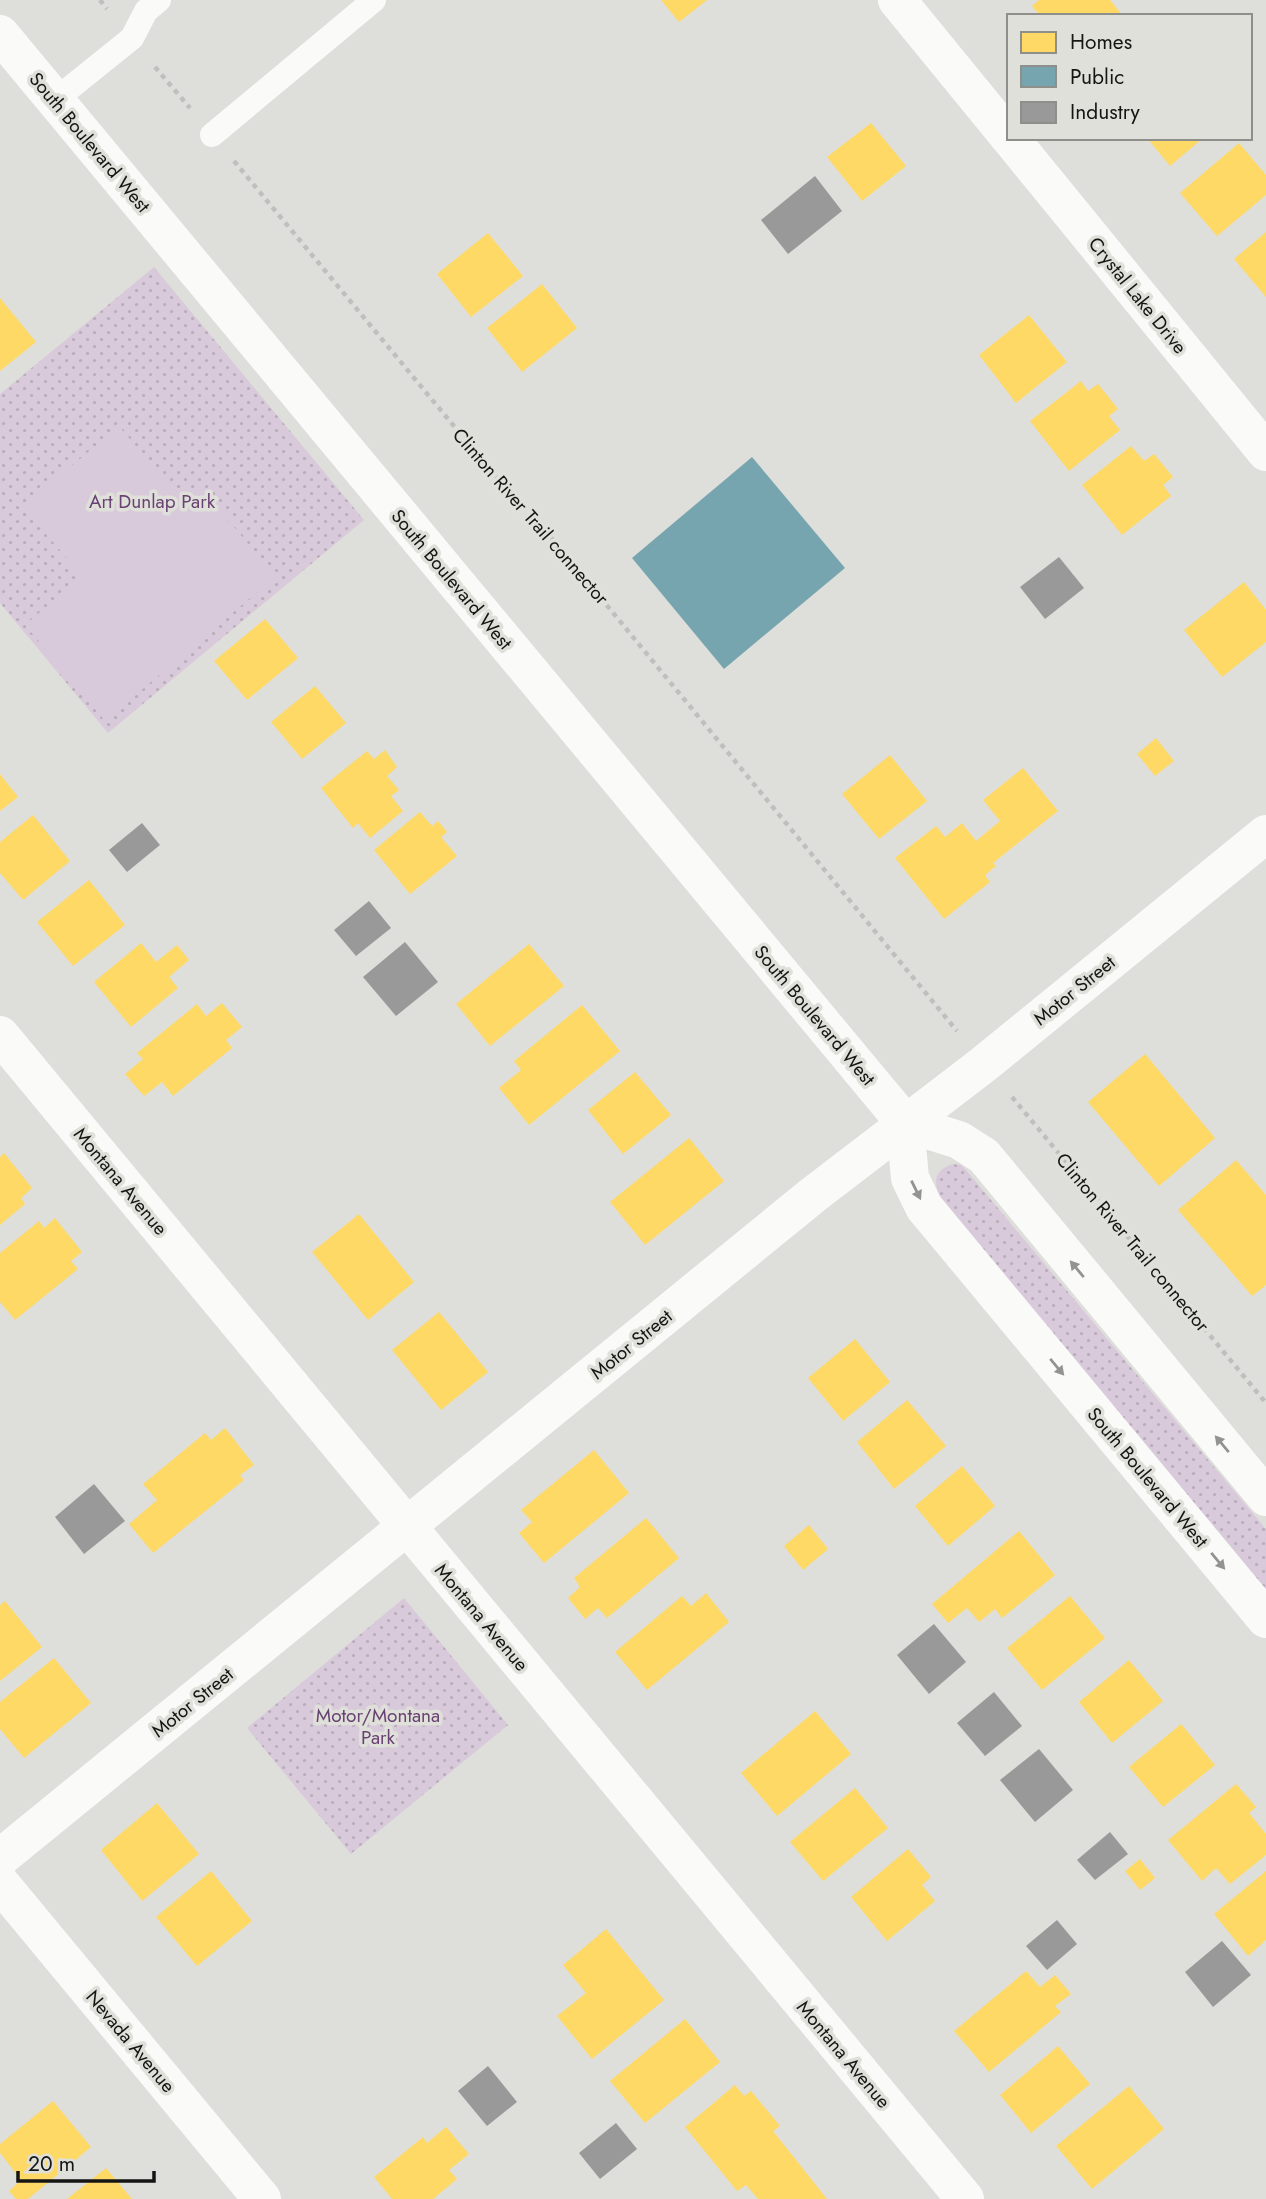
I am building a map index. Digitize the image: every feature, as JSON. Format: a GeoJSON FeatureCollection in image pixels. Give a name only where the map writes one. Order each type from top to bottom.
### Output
{"type":"FeatureCollection","features":[{"type":"Feature","properties":{"kind":"street","name":"Crystal Lake Drive"},"geometry":{"type":"LineString","coordinates":[[897,0],[1007,135]]}},
{"type":"Feature","properties":{"kind":"street","name":"South Boulevard West"},"geometry":{"type":"LineString","coordinates":[[0,34],[905,1123],[910,1178],[924,1207],[1266,1619]]}},
{"type":"Feature","properties":{"kind":"street","name":"Crystal Lake Drive"},"geometry":{"type":"LineString","coordinates":[[1011,140],[1266,452]]}},
{"type":"Feature","properties":{"kind":"street","name":"Motor Street"},"geometry":{"type":"LineString","coordinates":[[0,1858],[905,1123],[984,1063],[1266,834]]}},
{"type":"Feature","properties":{"kind":"street","name":"Montana Avenue"},"geometry":{"type":"LineString","coordinates":[[0,1035],[965,2199]]}},
{"type":"Feature","properties":{"kind":"street"},"geometry":{"type":"LineString","coordinates":[[905,1123],[959,1140],[984,1156],[1266,1496]]}},
{"type":"Feature","properties":{"kind":"street","name":"Nevada Avenue"},"geometry":{"type":"LineString","coordinates":[[0,1883],[262,2199]]}},
{"type":"Feature","properties":{"kind":"lane"},"geometry":{"type":"LineString","coordinates":[[55,100],[132,38],[146,11],[159,0]]}},
{"type":"Feature","properties":{"kind":"lane"},"geometry":{"type":"LineString","coordinates":[[212,135],[373,0]]}},
{"type":"Feature","properties":{"kind":"path","name":"Clinton River Trail connector"},"geometry":{"type":"LineString","coordinates":[[100,0],[507,490],[526,506],[959,1034]]}},
{"type":"Feature","properties":{"kind":"path","name":"Clinton River Trail connector"},"geometry":{"type":"LineString","coordinates":[[1005,1088],[1266,1403]]}},
{"type":"Feature","properties":{"kind":"green space","name":"Art Dunlap Park"},"geometry":{"type":"Polygon","coordinates":[[[154,267],[364,520],[108,733],[0,603],[0,394],[154,267]]]}},
{"type":"Feature","properties":{"kind":"green space"},"geometry":{"type":"Polygon","coordinates":[[[119,426],[180,499],[198,485],[276,576],[105,721],[25,625],[82,576],[23,507],[119,426]]]}},
{"type":"Feature","properties":{"kind":"green space"},"geometry":{"type":"Polygon","coordinates":[[[953,1164],[961,1165],[966,1170],[1266,1529],[1266,1590],[940,1198],[936,1186],[937,1177],[942,1169],[953,1164]]]}},
{"type":"Feature","properties":{"kind":"green space","name":"Motor/Montana Park"},"geometry":{"type":"Polygon","coordinates":[[[404,1598],[508,1725],[351,1854],[247,1728],[404,1598]]]}},
{"type":"Feature","properties":{"kind":"building: Homes"},"geometry":{"type":"Polygon","coordinates":[[[661,0],[707,0],[679,22],[661,0]]]}},
{"type":"Feature","properties":{"kind":"building: Homes"},"geometry":{"type":"Polygon","coordinates":[[[1039,0],[1110,0],[1121,14],[1038,14],[1032,6],[1039,0]]]}},
{"type":"Feature","properties":{"kind":"building: Homes"},"geometry":{"type":"Polygon","coordinates":[[[871,123],[906,166],[862,201],[827,157],[871,123]]]}},
{"type":"Feature","properties":{"kind":"building: Homes"},"geometry":{"type":"Polygon","coordinates":[[[1149,140],[1201,140],[1170,166],[1149,140]]]}},
{"type":"Feature","properties":{"kind":"building: Homes"},"geometry":{"type":"Polygon","coordinates":[[[1239,143],[1266,175],[1266,195],[1217,236],[1180,193],[1239,143]]]}},
{"type":"Feature","properties":{"kind":"building: Homes"},"geometry":{"type":"Polygon","coordinates":[[[1266,232],[1266,297],[1234,259],[1266,232]]]}},
{"type":"Feature","properties":{"kind":"building: Homes"},"geometry":{"type":"Polygon","coordinates":[[[488,233],[523,276],[471,317],[437,274],[488,233]]]}},
{"type":"Feature","properties":{"kind":"building: Homes"},"geometry":{"type":"Polygon","coordinates":[[[542,284],[577,328],[522,372],[487,328],[542,284]]]}},
{"type":"Feature","properties":{"kind":"building: Homes"},"geometry":{"type":"Polygon","coordinates":[[[0,298],[36,342],[0,371],[0,298]]]}},
{"type":"Feature","properties":{"kind":"building: Homes"},"geometry":{"type":"Polygon","coordinates":[[[1029,315],[1067,362],[1016,403],[979,355],[1029,315]]]}},
{"type":"Feature","properties":{"kind":"building: Homes"},"geometry":{"type":"Polygon","coordinates":[[[1081,381],[1088,391],[1098,384],[1118,409],[1109,416],[1120,430],[1069,471],[1030,421],[1081,381]]]}},
{"type":"Feature","properties":{"kind":"building: Homes"},"geometry":{"type":"Polygon","coordinates":[[[1131,446],[1144,461],[1154,454],[1173,477],[1163,485],[1171,496],[1122,535],[1082,485],[1131,446]]]}},
{"type":"Feature","properties":{"kind":"building: Homes"},"geometry":{"type":"Polygon","coordinates":[[[1244,582],[1266,610],[1266,642],[1222,677],[1184,630],[1244,582]]]}},
{"type":"Feature","properties":{"kind":"building: Homes"},"geometry":{"type":"Polygon","coordinates":[[[265,619],[298,658],[247,700],[214,661],[265,619]]]}},
{"type":"Feature","properties":{"kind":"building: Homes"},"geometry":{"type":"Polygon","coordinates":[[[315,686],[346,723],[302,759],[271,722],[315,686]]]}},
{"type":"Feature","properties":{"kind":"building: Homes"},"geometry":{"type":"Polygon","coordinates":[[[1156,738],[1174,761],[1155,776],[1137,754],[1156,738]]]}},
{"type":"Feature","properties":{"kind":"building: Homes"},"geometry":{"type":"Polygon","coordinates":[[[385,750],[397,767],[387,776],[399,790],[391,796],[403,811],[370,838],[358,823],[353,828],[321,788],[367,751],[374,759],[385,750]]]}},
{"type":"Feature","properties":{"kind":"building: Homes"},"geometry":{"type":"Polygon","coordinates":[[[890,755],[927,801],[879,839],[842,794],[890,755]]]}},
{"type":"Feature","properties":{"kind":"building: Homes"},"geometry":{"type":"Polygon","coordinates":[[[1023,768],[1058,811],[993,863],[996,866],[985,875],[990,882],[944,919],[895,858],[936,826],[945,837],[962,823],[976,841],[1000,821],[983,800],[1023,768]]]}},
{"type":"Feature","properties":{"kind":"building: Homes"},"geometry":{"type":"Polygon","coordinates":[[[0,774],[18,797],[0,811],[0,774]]]}},
{"type":"Feature","properties":{"kind":"building: Homes"},"geometry":{"type":"Polygon","coordinates":[[[420,812],[432,826],[438,821],[447,832],[441,837],[457,856],[410,894],[374,850],[420,812]]]}},
{"type":"Feature","properties":{"kind":"building: Homes"},"geometry":{"type":"Polygon","coordinates":[[[33,815],[70,861],[23,900],[0,873],[0,842],[33,815]]]}},
{"type":"Feature","properties":{"kind":"building: Homes"},"geometry":{"type":"Polygon","coordinates":[[[89,880],[125,925],[73,966],[37,922],[89,880]]]}},
{"type":"Feature","properties":{"kind":"building: Homes"},"geometry":{"type":"Polygon","coordinates":[[[141,943],[156,962],[177,945],[189,960],[169,977],[178,988],[131,1027],[94,982],[141,943]]]}},
{"type":"Feature","properties":{"kind":"building: Homes"},"geometry":{"type":"Polygon","coordinates":[[[529,944],[564,986],[490,1046],[456,1004],[529,944]]]}},
{"type":"Feature","properties":{"kind":"building: Homes"},"geometry":{"type":"Polygon","coordinates":[[[222,1003],[242,1027],[226,1040],[232,1048],[173,1096],[162,1082],[144,1096],[125,1074],[143,1059],[137,1053],[197,1004],[206,1016],[222,1003]]]}},
{"type":"Feature","properties":{"kind":"building: Homes"},"geometry":{"type":"Polygon","coordinates":[[[582,1005],[620,1051],[529,1125],[499,1088],[521,1070],[514,1061],[582,1005]]]}},
{"type":"Feature","properties":{"kind":"building: Homes"},"geometry":{"type":"Polygon","coordinates":[[[1145,1054],[1215,1138],[1159,1186],[1088,1102],[1145,1054]]]}},
{"type":"Feature","properties":{"kind":"building: Homes"},"geometry":{"type":"Polygon","coordinates":[[[635,1072],[671,1115],[623,1154],[588,1110],[635,1072]]]}},
{"type":"Feature","properties":{"kind":"building: Homes"},"geometry":{"type":"Polygon","coordinates":[[[689,1138],[724,1181],[645,1245],[610,1202],[689,1138]]]}},
{"type":"Feature","properties":{"kind":"building: Homes"},"geometry":{"type":"Polygon","coordinates":[[[4,1153],[32,1188],[21,1198],[25,1204],[0,1225],[0,1157],[4,1153]]]}},
{"type":"Feature","properties":{"kind":"building: Homes"},"geometry":{"type":"Polygon","coordinates":[[[1236,1160],[1266,1195],[1266,1285],[1252,1296],[1178,1210],[1236,1160]]]}},
{"type":"Feature","properties":{"kind":"building: Homes"},"geometry":{"type":"Polygon","coordinates":[[[359,1214],[414,1282],[368,1320],[312,1252],[359,1214]]]}},
{"type":"Feature","properties":{"kind":"building: Homes"},"geometry":{"type":"Polygon","coordinates":[[[55,1218],[82,1252],[71,1261],[78,1269],[15,1320],[0,1302],[0,1253],[39,1221],[44,1228],[55,1218]]]}},
{"type":"Feature","properties":{"kind":"building: Homes"},"geometry":{"type":"Polygon","coordinates":[[[439,1312],[488,1372],[441,1410],[392,1350],[439,1312]]]}},
{"type":"Feature","properties":{"kind":"building: Homes"},"geometry":{"type":"Polygon","coordinates":[[[855,1339],[890,1382],[843,1421],[808,1378],[855,1339]]]}},
{"type":"Feature","properties":{"kind":"building: Homes"},"geometry":{"type":"Polygon","coordinates":[[[907,1400],[946,1446],[894,1489],[857,1442],[907,1400]]]}},
{"type":"Feature","properties":{"kind":"building: Homes"},"geometry":{"type":"Polygon","coordinates":[[[225,1428],[254,1465],[240,1475],[244,1480],[153,1553],[129,1524],[157,1500],[143,1484],[205,1433],[211,1440],[225,1428]]]}},
{"type":"Feature","properties":{"kind":"building: Homes"},"geometry":{"type":"Polygon","coordinates":[[[594,1450],[629,1493],[544,1563],[519,1533],[532,1522],[521,1510],[594,1450]]]}},
{"type":"Feature","properties":{"kind":"building: Homes"},"geometry":{"type":"Polygon","coordinates":[[[962,1466],[995,1506],[948,1546],[915,1506],[962,1466]]]}},
{"type":"Feature","properties":{"kind":"building: Homes"},"geometry":{"type":"Polygon","coordinates":[[[646,1518],[679,1558],[607,1618],[598,1608],[585,1619],[568,1598],[580,1587],[574,1578],[646,1518]]]}},
{"type":"Feature","properties":{"kind":"building: Homes"},"geometry":{"type":"Polygon","coordinates":[[[809,1525],[828,1549],[803,1570],[784,1546],[809,1525]]]}},
{"type":"Feature","properties":{"kind":"building: Homes"},"geometry":{"type":"Polygon","coordinates":[[[1019,1531],[1055,1575],[1002,1618],[995,1609],[979,1622],[967,1608],[948,1623],[932,1604],[1019,1531]]]}},
{"type":"Feature","properties":{"kind":"building: Homes"},"geometry":{"type":"Polygon","coordinates":[[[706,1593],[729,1622],[647,1690],[615,1652],[682,1596],[691,1606],[706,1593]]]}},
{"type":"Feature","properties":{"kind":"building: Homes"},"geometry":{"type":"Polygon","coordinates":[[[1070,1596],[1105,1638],[1042,1690],[1007,1648],[1070,1596]]]}},
{"type":"Feature","properties":{"kind":"building: Homes"},"geometry":{"type":"Polygon","coordinates":[[[5,1601],[42,1647],[0,1681],[0,1605],[5,1601]]]}},
{"type":"Feature","properties":{"kind":"building: Homes"},"geometry":{"type":"Polygon","coordinates":[[[54,1658],[91,1703],[24,1758],[0,1729],[0,1702],[54,1658]]]}},
{"type":"Feature","properties":{"kind":"building: Homes"},"geometry":{"type":"Polygon","coordinates":[[[1129,1660],[1163,1701],[1112,1743],[1079,1702],[1129,1660]]]}},
{"type":"Feature","properties":{"kind":"building: Homes"},"geometry":{"type":"Polygon","coordinates":[[[815,1711],[851,1754],[777,1816],[741,1773],[815,1711]]]}},
{"type":"Feature","properties":{"kind":"building: Homes"},"geometry":{"type":"Polygon","coordinates":[[[1181,1724],[1215,1765],[1163,1807],[1129,1767],[1181,1724]]]}},
{"type":"Feature","properties":{"kind":"building: Homes"},"geometry":{"type":"Polygon","coordinates":[[[1236,1784],[1256,1807],[1249,1813],[1266,1834],[1266,1855],[1230,1884],[1216,1868],[1202,1881],[1168,1840],[1236,1784]]]}},
{"type":"Feature","properties":{"kind":"building: Homes"},"geometry":{"type":"Polygon","coordinates":[[[855,1788],[888,1828],[823,1881],[790,1842],[855,1788]]]}},
{"type":"Feature","properties":{"kind":"building: Homes"},"geometry":{"type":"Polygon","coordinates":[[[157,1803],[199,1854],[142,1901],[101,1850],[157,1803]]]}},
{"type":"Feature","properties":{"kind":"building: Homes"},"geometry":{"type":"Polygon","coordinates":[[[908,1849],[931,1877],[922,1885],[935,1901],[887,1941],[851,1897],[908,1849]]]}},
{"type":"Feature","properties":{"kind":"building: Homes"},"geometry":{"type":"Polygon","coordinates":[[[1140,1859],[1155,1878],[1140,1890],[1125,1871],[1140,1859]]]}},
{"type":"Feature","properties":{"kind":"building: Homes"},"geometry":{"type":"Polygon","coordinates":[[[211,1871],[252,1921],[197,1966],[156,1917],[211,1871]]]}},
{"type":"Feature","properties":{"kind":"building: Homes"},"geometry":{"type":"Polygon","coordinates":[[[1266,1871],[1266,1940],[1248,1956],[1214,1914],[1266,1871]]]}},
{"type":"Feature","properties":{"kind":"building: Homes"},"geometry":{"type":"Polygon","coordinates":[[[606,1929],[664,2000],[592,2059],[557,2016],[586,1993],[563,1965],[606,1929]]]}},
{"type":"Feature","properties":{"kind":"building: Homes"},"geometry":{"type":"Polygon","coordinates":[[[1026,1971],[1040,1987],[1055,1975],[1071,1994],[1055,2006],[1061,2012],[989,2072],[954,2031],[1026,1971]]]}},
{"type":"Feature","properties":{"kind":"building: Homes"},"geometry":{"type":"Polygon","coordinates":[[[685,2019],[720,2062],[645,2123],[610,2081],[685,2019]]]}},
{"type":"Feature","properties":{"kind":"building: Homes"},"geometry":{"type":"Polygon","coordinates":[[[1058,2046],[1090,2084],[1031,2133],[1000,2095],[1058,2046]]]}},
{"type":"Feature","properties":{"kind":"building: Homes"},"geometry":{"type":"Polygon","coordinates":[[[735,2085],[744,2096],[751,2091],[780,2126],[773,2131],[827,2199],[758,2199],[746,2185],[737,2191],[685,2127],[735,2085]]]}},
{"type":"Feature","properties":{"kind":"building: Homes"},"geometry":{"type":"Polygon","coordinates":[[[1129,2086],[1164,2129],[1092,2189],[1056,2146],[1129,2086]]]}},
{"type":"Feature","properties":{"kind":"building: Homes"},"geometry":{"type":"Polygon","coordinates":[[[53,2101],[91,2147],[28,2199],[16,2199],[9,2191],[21,2180],[0,2153],[0,2144],[53,2101]]]}},
{"type":"Feature","properties":{"kind":"building: Homes"},"geometry":{"type":"Polygon","coordinates":[[[446,2127],[469,2154],[449,2170],[457,2179],[433,2199],[392,2199],[374,2177],[423,2137],[427,2143],[446,2127]]]}},
{"type":"Feature","properties":{"kind":"building: Homes"},"geometry":{"type":"Polygon","coordinates":[[[106,2168],[132,2199],[67,2199],[106,2168]]]}},
{"type":"Feature","properties":{"kind":"building: Public"},"geometry":{"type":"Polygon","coordinates":[[[752,457],[845,568],[724,669],[632,558],[752,457]]]}},
{"type":"Feature","properties":{"kind":"building: Industry"},"geometry":{"type":"Polygon","coordinates":[[[815,176],[842,211],[788,254],[761,220],[815,176]]]}},
{"type":"Feature","properties":{"kind":"building: Industry"},"geometry":{"type":"Polygon","coordinates":[[[1059,557],[1084,588],[1045,619],[1020,587],[1059,557]]]}},
{"type":"Feature","properties":{"kind":"building: Industry"},"geometry":{"type":"Polygon","coordinates":[[[142,823],[160,845],[127,872],[109,850],[142,823]]]}},
{"type":"Feature","properties":{"kind":"building: Industry"},"geometry":{"type":"Polygon","coordinates":[[[369,901],[391,928],[356,956],[334,930],[369,901]]]}},
{"type":"Feature","properties":{"kind":"building: Industry"},"geometry":{"type":"Polygon","coordinates":[[[405,942],[438,982],[396,1016],[363,977],[405,942]]]}},
{"type":"Feature","properties":{"kind":"building: Industry"},"geometry":{"type":"Polygon","coordinates":[[[94,1484],[125,1521],[84,1554],[55,1517],[94,1484]]]}},
{"type":"Feature","properties":{"kind":"building: Industry"},"geometry":{"type":"Polygon","coordinates":[[[934,1624],[966,1662],[929,1694],[897,1655],[934,1624]]]}},
{"type":"Feature","properties":{"kind":"building: Industry"},"geometry":{"type":"Polygon","coordinates":[[[994,1692],[1022,1726],[985,1756],[957,1723],[994,1692]]]}},
{"type":"Feature","properties":{"kind":"building: Industry"},"geometry":{"type":"Polygon","coordinates":[[[1039,1749],[1073,1790],[1035,1822],[1000,1780],[1039,1749]]]}},
{"type":"Feature","properties":{"kind":"building: Industry"},"geometry":{"type":"Polygon","coordinates":[[[1110,1832],[1128,1854],[1095,1880],[1077,1860],[1110,1832]]]}},
{"type":"Feature","properties":{"kind":"building: Industry"},"geometry":{"type":"Polygon","coordinates":[[[1057,1920],[1077,1944],[1047,1970],[1026,1946],[1057,1920]]]}},
{"type":"Feature","properties":{"kind":"building: Industry"},"geometry":{"type":"Polygon","coordinates":[[[1222,1941],[1251,1975],[1213,2007],[1185,1972],[1222,1941]]]}},
{"type":"Feature","properties":{"kind":"building: Industry"},"geometry":{"type":"Polygon","coordinates":[[[488,2066],[517,2102],[487,2126],[458,2091],[488,2066]]]}},
{"type":"Feature","properties":{"kind":"building: Industry"},"geometry":{"type":"Polygon","coordinates":[[[616,2123],[637,2149],[600,2179],[579,2153],[616,2123]]]}}]}
